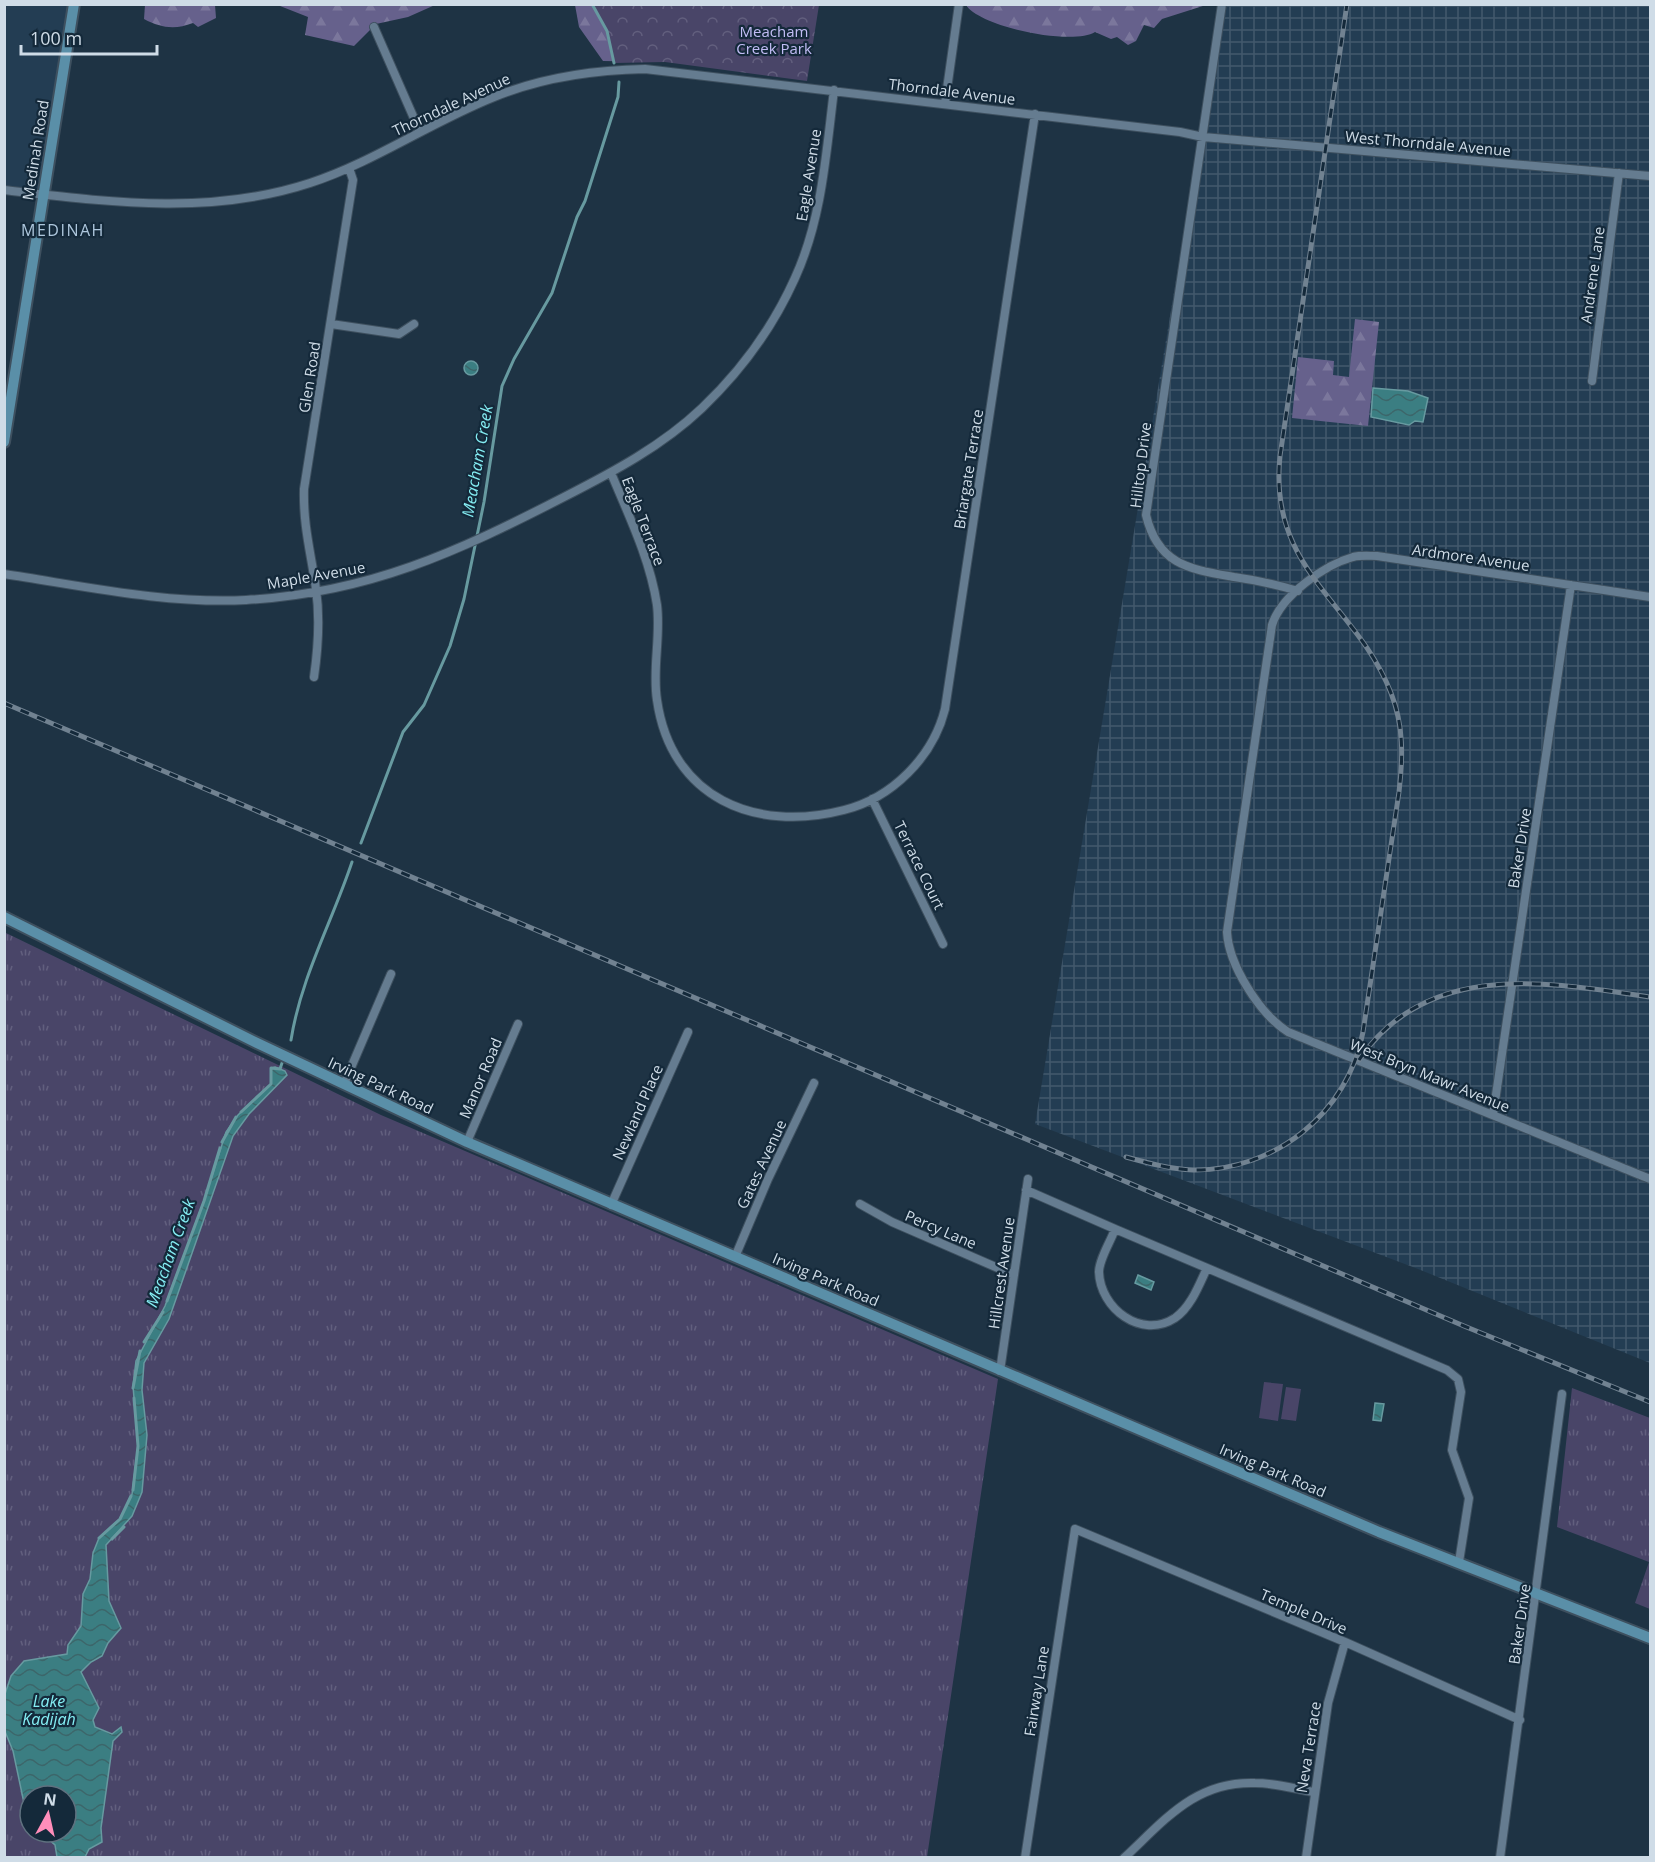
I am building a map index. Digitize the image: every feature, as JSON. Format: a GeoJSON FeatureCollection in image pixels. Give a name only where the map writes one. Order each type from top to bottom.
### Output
{"type":"FeatureCollection","features":[{"type":"Feature","properties":{"kind":"main road","name":"Medinah Road"},"geometry":{"type":"LineString","coordinates":[[4,442],[7,407],[74,4]]}},
{"type":"Feature","properties":{"kind":"main road","name":"Irving Park Road"},"geometry":{"type":"LineString","coordinates":[[4,917],[467,1142],[1379,1532],[1650,1638]]}},
{"type":"Feature","properties":{"kind":"street"},"geometry":{"type":"LineString","coordinates":[[945,103],[959,4]]}},
{"type":"Feature","properties":{"kind":"street","name":"Hilltop Drive"},"geometry":{"type":"LineString","coordinates":[[1222,4],[1146,515],[1149,528],[1161,549],[1178,563],[1191,569],[1272,583],[1298,591]]}},
{"type":"Feature","properties":{"kind":"street"},"geometry":{"type":"LineString","coordinates":[[374,27],[420,132]]}},
{"type":"Feature","properties":{"kind":"street","name":"Thorndale Avenue"},"geometry":{"type":"LineString","coordinates":[[4,190],[141,205],[219,203],[293,189],[349,168],[494,97],[528,85],[603,70],[668,70],[1035,114],[1203,137]]}},
{"type":"Feature","properties":{"kind":"street","name":"Eagle Avenue"},"geometry":{"type":"LineString","coordinates":[[611,472],[674,432],[702,408],[746,360],[780,309],[806,251],[818,209],[834,90]]}},
{"type":"Feature","properties":{"kind":"street","name":"Briargate Terrace"},"geometry":{"type":"LineString","coordinates":[[675,755],[684,769],[711,793],[753,813],[776,818],[802,818],[846,810],[872,799],[915,768],[937,734],[945,709],[1035,114]]}},
{"type":"Feature","properties":{"kind":"street","name":"West Thorndale Avenue"},"geometry":{"type":"LineString","coordinates":[[1203,137],[1650,176]]}},
{"type":"Feature","properties":{"kind":"street","name":"Glen Road"},"geometry":{"type":"LineString","coordinates":[[314,677],[317,657],[316,591],[303,520],[304,489],[353,180],[349,168]]}},
{"type":"Feature","properties":{"kind":"street","name":"Andrene Lane"},"geometry":{"type":"LineString","coordinates":[[1592,381],[1619,173]]}},
{"type":"Feature","properties":{"kind":"street"},"geometry":{"type":"LineString","coordinates":[[331,324],[399,334],[414,324]]}},
{"type":"Feature","properties":{"kind":"street","name":"Maple Avenue"},"geometry":{"type":"LineString","coordinates":[[4,574],[183,599],[246,600],[316,591],[385,577],[472,543],[611,472]]}},
{"type":"Feature","properties":{"kind":"street","name":"Eagle Terrace"},"geometry":{"type":"LineString","coordinates":[[611,472],[641,544],[653,582],[659,632],[657,699],[662,726],[675,755]]}},
{"type":"Feature","properties":{"kind":"street","name":"Ardmore Avenue"},"geometry":{"type":"LineString","coordinates":[[1298,591],[1335,564],[1357,556],[1377,556],[1650,597]]}},
{"type":"Feature","properties":{"kind":"street","name":"Baker Drive"},"geometry":{"type":"LineString","coordinates":[[1493,1115],[1571,585]]}},
{"type":"Feature","properties":{"kind":"street","name":"West Bryn Mawr Avenue"},"geometry":{"type":"LineString","coordinates":[[1298,591],[1276,613],[1272,625],[1227,924],[1227,940],[1232,956],[1262,1010],[1288,1032],[1650,1179]]}},
{"type":"Feature","properties":{"kind":"street","name":"Terrace Court"},"geometry":{"type":"LineString","coordinates":[[872,799],[943,944]]}},
{"type":"Feature","properties":{"kind":"street"},"geometry":{"type":"LineString","coordinates":[[344,1084],[391,974]]}},
{"type":"Feature","properties":{"kind":"street","name":"Manor Road"},"geometry":{"type":"LineString","coordinates":[[467,1142],[518,1024]]}},
{"type":"Feature","properties":{"kind":"street","name":"Newland Place"},"geometry":{"type":"LineString","coordinates":[[611,1205],[688,1032]]}},
{"type":"Feature","properties":{"kind":"street","name":"Gates Avenue"},"geometry":{"type":"LineString","coordinates":[[735,1257],[768,1179],[814,1083]]}},
{"type":"Feature","properties":{"kind":"street","name":"Hillcrest Avenue"},"geometry":{"type":"LineString","coordinates":[[1000,1371],[1028,1179]]}},
{"type":"Feature","properties":{"kind":"street"},"geometry":{"type":"LineString","coordinates":[[1026,1190],[1447,1370],[1458,1378],[1461,1392],[1452,1450],[1469,1498],[1459,1562]]}},
{"type":"Feature","properties":{"kind":"street","name":"Percy Lane"},"geometry":{"type":"LineString","coordinates":[[860,1204],[892,1222],[1014,1275]]}},
{"type":"Feature","properties":{"kind":"street"},"geometry":{"type":"LineString","coordinates":[[1115,1229],[1099,1269],[1102,1289],[1113,1308],[1131,1321],[1154,1325],[1174,1318],[1189,1303],[1207,1268]]}},
{"type":"Feature","properties":{"kind":"street","name":"Baker Drive"},"geometry":{"type":"LineString","coordinates":[[1500,1857],[1537,1595],[1562,1394]]}},
{"type":"Feature","properties":{"kind":"street","name":"Temple Drive"},"geometry":{"type":"LineString","coordinates":[[1075,1529],[1345,1642],[1520,1720]]}},
{"type":"Feature","properties":{"kind":"street","name":"Fairway Lane"},"geometry":{"type":"LineString","coordinates":[[1025,1857],[1075,1529]]}},
{"type":"Feature","properties":{"kind":"street","name":"Neva Terrace"},"geometry":{"type":"LineString","coordinates":[[1306,1857],[1328,1703],[1345,1642]]}},
{"type":"Feature","properties":{"kind":"street"},"geometry":{"type":"LineString","coordinates":[[1124,1857],[1185,1802],[1212,1789],[1258,1783],[1314,1792]]}},
{"type":"Feature","properties":{"kind":"shaded area"},"geometry":{"type":"Polygon","coordinates":[[[5,5],[73,5],[43,195],[5,190],[5,5]]]}},
{"type":"Feature","properties":{"kind":"shaded area"},"geometry":{"type":"Polygon","coordinates":[[[1222,5],[1650,5],[1650,1363],[1418,1269],[1035,1124],[1222,5]]]}},
{"type":"Feature","properties":{"kind":"green space"},"geometry":{"type":"Polygon","coordinates":[[[275,4],[435,5],[408,17],[376,24],[354,46],[305,35],[308,17],[275,4]]]}},
{"type":"Feature","properties":{"kind":"green space"},"geometry":{"type":"Polygon","coordinates":[[[145,5],[215,5],[216,18],[198,27],[193,23],[180,27],[168,27],[144,19],[145,5]]]}},
{"type":"Feature","properties":{"kind":"green space"},"geometry":{"type":"Polygon","coordinates":[[[575,5],[624,5],[665,62],[603,61],[579,27],[575,5]]]}},
{"type":"Feature","properties":{"kind":"green space","name":"Meacham Creek Park"},"geometry":{"type":"Polygon","coordinates":[[[592,5],[819,5],[807,81],[665,62],[614,63],[607,31],[592,5]]]}},
{"type":"Feature","properties":{"kind":"green space"},"geometry":{"type":"Polygon","coordinates":[[[966,5],[1206,5],[1162,19],[1154,28],[1144,25],[1136,41],[1128,45],[1117,37],[1111,39],[1095,32],[1083,36],[1067,37],[1027,32],[989,20],[966,5]]]}},
{"type":"Feature","properties":{"kind":"green space"},"geometry":{"type":"Polygon","coordinates":[[[1355,319],[1379,322],[1368,426],[1292,418],[1298,357],[1334,361],[1333,375],[1349,377],[1355,319]]]}},
{"type":"Feature","properties":{"kind":"green space"},"geometry":{"type":"Polygon","coordinates":[[[4,932],[381,1115],[998,1379],[927,1857],[5,1857],[4,932]]]}},
{"type":"Feature","properties":{"kind":"green space"},"geometry":{"type":"Polygon","coordinates":[[[1264,1382],[1283,1384],[1278,1421],[1259,1418],[1264,1382]]]}},
{"type":"Feature","properties":{"kind":"green space"},"geometry":{"type":"Polygon","coordinates":[[[1286,1387],[1301,1389],[1296,1421],[1281,1419],[1286,1387]]]}},
{"type":"Feature","properties":{"kind":"green space"},"geometry":{"type":"Polygon","coordinates":[[[1572,1388],[1650,1418],[1650,1609],[1635,1603],[1649,1562],[1557,1527],[1572,1388]]]}},
{"type":"Feature","properties":{"kind":"water"},"geometry":{"type":"Polygon","coordinates":[[[468,361],[474,361],[478,368],[474,375],[468,375],[464,371],[464,365],[468,361]]]}},
{"type":"Feature","properties":{"kind":"water"},"geometry":{"type":"Polygon","coordinates":[[[1373,388],[1408,391],[1428,398],[1423,422],[1415,421],[1409,425],[1371,417],[1373,388]]]}},
{"type":"Feature","properties":{"kind":"water","name":"Lake Kadijah"},"geometry":{"type":"Polygon","coordinates":[[[275,1067],[285,1071],[287,1075],[249,1114],[233,1136],[169,1319],[144,1363],[142,1390],[147,1435],[142,1492],[132,1516],[106,1545],[109,1601],[121,1628],[108,1643],[102,1656],[91,1662],[81,1672],[99,1708],[93,1720],[95,1727],[112,1734],[121,1727],[122,1732],[113,1741],[101,1828],[102,1842],[89,1849],[85,1857],[57,1857],[54,1844],[78,1844],[78,1784],[20,1784],[13,1751],[4,1729],[5,1694],[11,1676],[24,1661],[67,1654],[68,1645],[81,1626],[83,1594],[90,1579],[93,1553],[99,1538],[120,1519],[132,1494],[138,1446],[133,1386],[136,1361],[165,1306],[204,1201],[226,1132],[238,1115],[271,1084],[271,1068],[275,1067]]]}},
{"type":"Feature","properties":{"kind":"water"},"geometry":{"type":"Polygon","coordinates":[[[1138,1275],[1154,1282],[1151,1290],[1135,1283],[1138,1275]]]}},
{"type":"Feature","properties":{"kind":"water"},"geometry":{"type":"Polygon","coordinates":[[[1375,1403],[1384,1404],[1381,1421],[1373,1420],[1375,1403]]]}},
{"type":"Feature","properties":{"kind":"waterway","name":"Meacham Creek"},"geometry":{"type":"LineString","coordinates":[[592,4],[607,31],[614,63]]}},
{"type":"Feature","properties":{"kind":"waterway","name":"Meacham Creek"},"geometry":{"type":"LineString","coordinates":[[361,843],[403,732],[424,705],[450,646],[464,599],[484,502],[502,386],[514,359],[552,293],[577,217],[585,201],[618,97],[619,82]]}},
{"type":"Feature","properties":{"kind":"waterway","name":"Meacham Creek"},"geometry":{"type":"LineString","coordinates":[[291,1040],[309,972],[352,862]]}},
{"type":"Feature","properties":{"kind":"waterway","name":"Meacham Creek"},"geometry":{"type":"LineString","coordinates":[[241,1112],[271,1084],[271,1068],[280,1069],[282,1063]]}},
{"type":"Feature","properties":{"kind":"waterway","name":"Meacham Creek"},"geometry":{"type":"LineString","coordinates":[[222,1142],[236,1117]]}},
{"type":"Feature","properties":{"kind":"waterway","name":"Meacham Creek"},"geometry":{"type":"LineString","coordinates":[[167,1301],[204,1201],[220,1148]]}},
{"type":"Feature","properties":{"kind":"waterway","name":"Meacham Creek"},"geometry":{"type":"LineString","coordinates":[[144,1342],[163,1312]]}},
{"type":"Feature","properties":{"kind":"waterway","name":"Meacham Creek"},"geometry":{"type":"LineString","coordinates":[[133,1388],[140,1351]]}},
{"type":"Feature","properties":{"kind":"waterway","name":"Meacham Creek"},"geometry":{"type":"LineString","coordinates":[[133,1490],[138,1446],[134,1398]]}},
{"type":"Feature","properties":{"kind":"waterway","name":"Meacham Creek"},"geometry":{"type":"LineString","coordinates":[[99,1538],[120,1519],[131,1496]]}},
{"type":"Feature","properties":{"kind":"waterway","name":"Meacham Creek"},"geometry":{"type":"LineString","coordinates":[[112,1539],[124,1527]]}},
{"type":"Feature","properties":{"kind":"railway"},"geometry":{"type":"LineString","coordinates":[[1126,1157],[1167,1167],[1193,1170],[1223,1168],[1252,1160],[1279,1148],[1303,1132],[1324,1112],[1342,1088],[1355,1061],[1363,1032],[1399,792],[1402,754],[1400,730],[1391,693],[1376,662],[1301,558],[1287,529],[1280,496],[1280,456],[1347,4]]}},
{"type":"Feature","properties":{"kind":"railway"},"geometry":{"type":"LineString","coordinates":[[4,703],[1464,1326],[1650,1402]]}},
{"type":"Feature","properties":{"kind":"railway"},"geometry":{"type":"LineString","coordinates":[[1359,1060],[1387,1028],[1419,1005],[1454,992],[1492,985],[1531,984],[1571,986],[1650,997]]}},
{"type":"Feature","properties":{"kind":"district","name":"MEDINAH"},"geometry":{"type":"Point","coordinates":[63,230]}}]}
